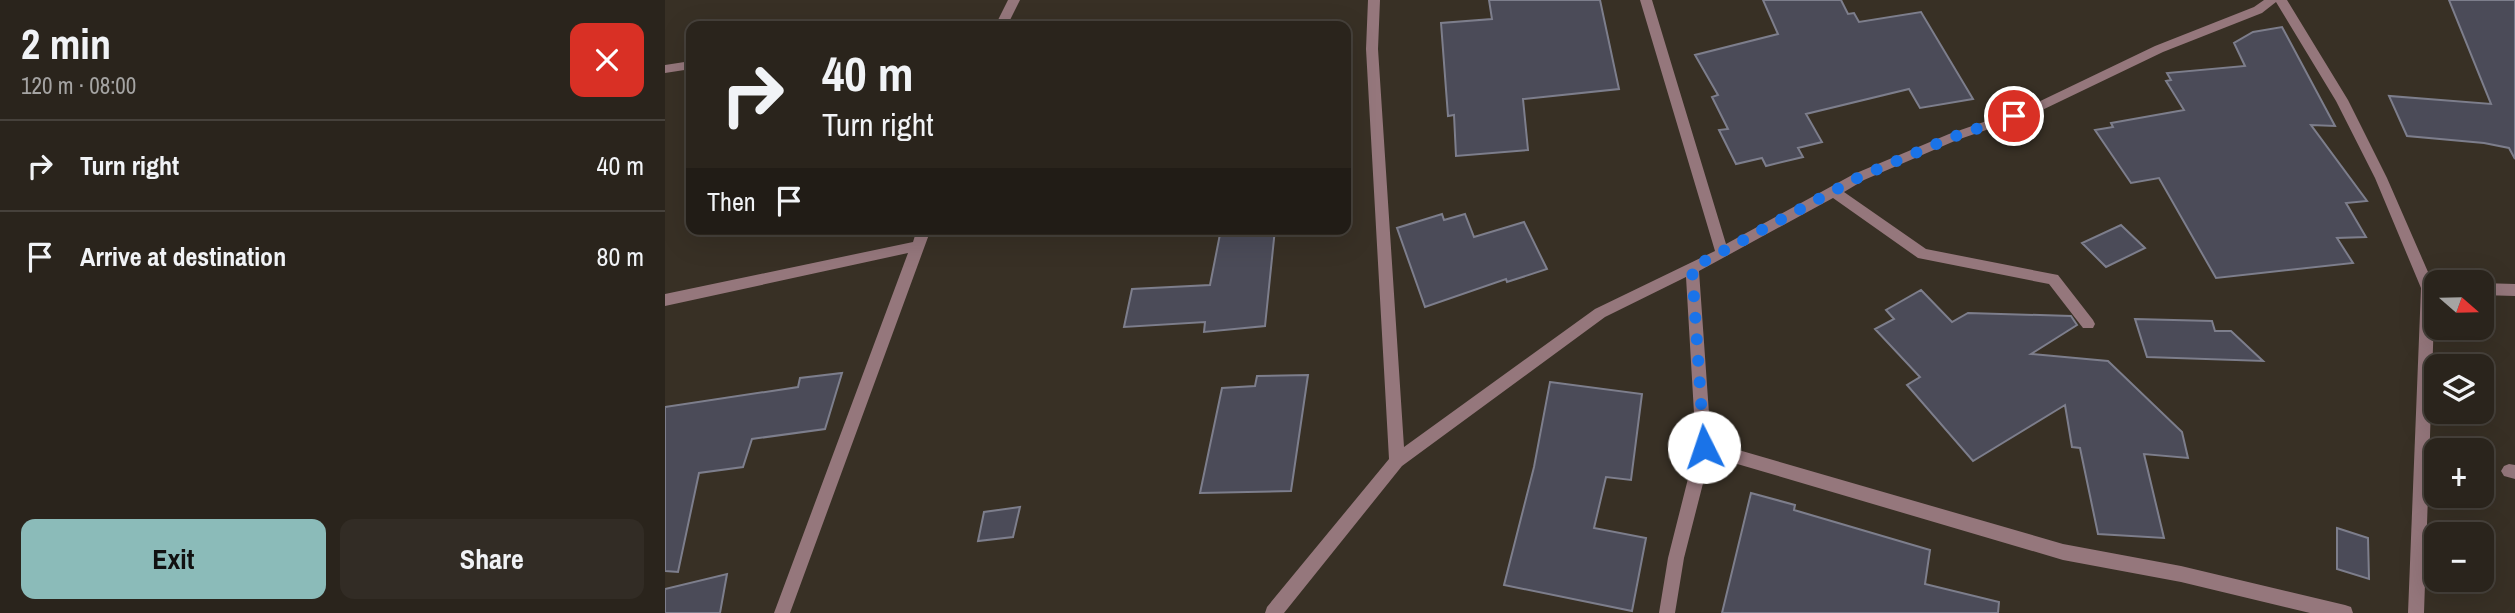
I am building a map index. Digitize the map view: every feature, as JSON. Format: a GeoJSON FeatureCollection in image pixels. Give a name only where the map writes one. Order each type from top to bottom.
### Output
{"type":"FeatureCollection","features":[{"type":"Feature","properties":{"kind":"street"},"geometry":{"type":"LineString","coordinates":[[1003,21],[1014,0]]}},
{"type":"Feature","properties":{"kind":"street"},"geometry":{"type":"LineString","coordinates":[[1374,0],[1372,48],[1397,461]]}},
{"type":"Feature","properties":{"kind":"street"},"geometry":{"type":"LineString","coordinates":[[1646,0],[1722,253]]}},
{"type":"Feature","properties":{"kind":"street"},"geometry":{"type":"LineString","coordinates":[[1273,613],[1397,461],[1600,313],[1722,253],[1833,191],[1953,137],[2034,109],[2159,49],[2258,10],[2272,0]]}},
{"type":"Feature","properties":{"kind":"street"},"geometry":{"type":"LineString","coordinates":[[2281,0],[2341,100],[2424,271]]}},
{"type":"Feature","properties":{"kind":"street"},"geometry":{"type":"LineString","coordinates":[[665,69],[686,66]]}},
{"type":"Feature","properties":{"kind":"street"},"geometry":{"type":"LineString","coordinates":[[1833,191],[1923,254],[2053,279],[2088,324]]}},
{"type":"Feature","properties":{"kind":"street"},"geometry":{"type":"LineString","coordinates":[[782,613],[922,235]]}},
{"type":"Feature","properties":{"kind":"street"},"geometry":{"type":"LineString","coordinates":[[665,300],[917,246]]}},
{"type":"Feature","properties":{"kind":"street"},"geometry":{"type":"LineString","coordinates":[[1667,613],[1676,558],[1704,447],[1692,268]]}},
{"type":"Feature","properties":{"kind":"street"},"geometry":{"type":"LineString","coordinates":[[2494,289],[2515,290]]}},
{"type":"Feature","properties":{"kind":"street"},"geometry":{"type":"LineString","coordinates":[[2416,613],[2429,340]]}},
{"type":"Feature","properties":{"kind":"street"},"geometry":{"type":"LineString","coordinates":[[1704,447],[2063,552],[2181,573],[2345,613]]}},
{"type":"Feature","properties":{"kind":"building"},"geometry":{"type":"Polygon","coordinates":[[[1489,0],[1600,0],[1619,89],[1523,99],[1528,150],[1456,156],[1454,115],[1448,116],[1441,23],[1492,19],[1489,0]]]}},
{"type":"Feature","properties":{"kind":"building"},"geometry":{"type":"Polygon","coordinates":[[[1763,0],[1841,0],[1848,14],[1854,13],[1859,22],[1921,12],[1973,99],[1920,108],[1909,89],[1806,114],[1822,142],[1798,148],[1803,157],[1766,166],[1762,158],[1736,164],[1719,130],[1728,129],[1712,97],[1718,95],[1695,55],[1778,34],[1763,0]]]}},
{"type":"Feature","properties":{"kind":"building"},"geometry":{"type":"Polygon","coordinates":[[[2449,0],[2515,0],[2515,159],[2509,148],[2407,136],[2389,96],[2491,104],[2449,0]]]}},
{"type":"Feature","properties":{"kind":"building"},"geometry":{"type":"Polygon","coordinates":[[[2282,27],[2335,126],[2311,125],[2367,201],[2346,203],[2366,237],[2337,238],[2353,263],[2216,278],[2159,178],[2131,183],[2095,130],[2113,127],[2111,123],[2184,110],[2166,81],[2171,80],[2167,73],[2245,66],[2234,43],[2253,32],[2282,27]]]}},
{"type":"Feature","properties":{"kind":"building"},"geometry":{"type":"Polygon","coordinates":[[[1442,214],[1444,220],[1465,214],[1474,237],[1524,222],[1547,269],[1507,282],[1506,279],[1425,307],[1397,228],[1442,214]]]}},
{"type":"Feature","properties":{"kind":"building"},"geometry":{"type":"Polygon","coordinates":[[[2121,225],[2145,248],[2106,267],[2082,243],[2121,225]]]}},
{"type":"Feature","properties":{"kind":"building"},"geometry":{"type":"Polygon","coordinates":[[[1220,235],[1274,235],[1265,326],[1204,332],[1205,322],[1124,327],[1132,289],[1210,285],[1220,235]]]}},
{"type":"Feature","properties":{"kind":"building"},"geometry":{"type":"Polygon","coordinates":[[[1921,290],[1952,322],[1968,313],[2071,316],[2077,325],[2031,354],[2108,361],[2182,432],[2188,458],[2144,454],[2164,538],[2098,534],[2080,448],[2072,447],[2065,405],[1973,461],[1907,385],[1920,377],[1875,329],[1894,319],[1886,310],[1921,290]]]}},
{"type":"Feature","properties":{"kind":"building"},"geometry":{"type":"Polygon","coordinates":[[[2135,319],[2212,321],[2215,331],[2231,331],[2263,361],[2147,357],[2135,319]]]}},
{"type":"Feature","properties":{"kind":"building"},"geometry":{"type":"Polygon","coordinates":[[[842,373],[825,429],[752,439],[743,467],[699,473],[678,572],[665,571],[665,407],[798,387],[800,378],[842,373]]]}},
{"type":"Feature","properties":{"kind":"building"},"geometry":{"type":"Polygon","coordinates":[[[1308,375],[1291,491],[1200,493],[1222,388],[1255,386],[1257,376],[1308,375]]]}},
{"type":"Feature","properties":{"kind":"building"},"geometry":{"type":"Polygon","coordinates":[[[1550,382],[1642,394],[1631,480],[1606,477],[1594,528],[1646,538],[1632,611],[1504,585],[1534,467],[1550,382]]]}},
{"type":"Feature","properties":{"kind":"building"},"geometry":{"type":"Polygon","coordinates":[[[1751,493],[1795,505],[1794,510],[1930,550],[1925,584],[1999,602],[1998,613],[1722,613],[1751,493]]]}},
{"type":"Feature","properties":{"kind":"building"},"geometry":{"type":"Polygon","coordinates":[[[1020,507],[1013,537],[978,541],[984,512],[1020,507]]]}},
{"type":"Feature","properties":{"kind":"building"},"geometry":{"type":"Polygon","coordinates":[[[2337,528],[2368,538],[2369,579],[2337,569],[2337,528]]]}},
{"type":"Feature","properties":{"kind":"building"},"geometry":{"type":"Polygon","coordinates":[[[727,574],[720,613],[665,613],[665,589],[727,574]]]}},
{"type":"Feature","properties":{"kind":"route"},"geometry":{"type":"LineString","coordinates":[[1704,447],[1692,268],[1859,177],[1953,137],[2014,116]]}}]}
